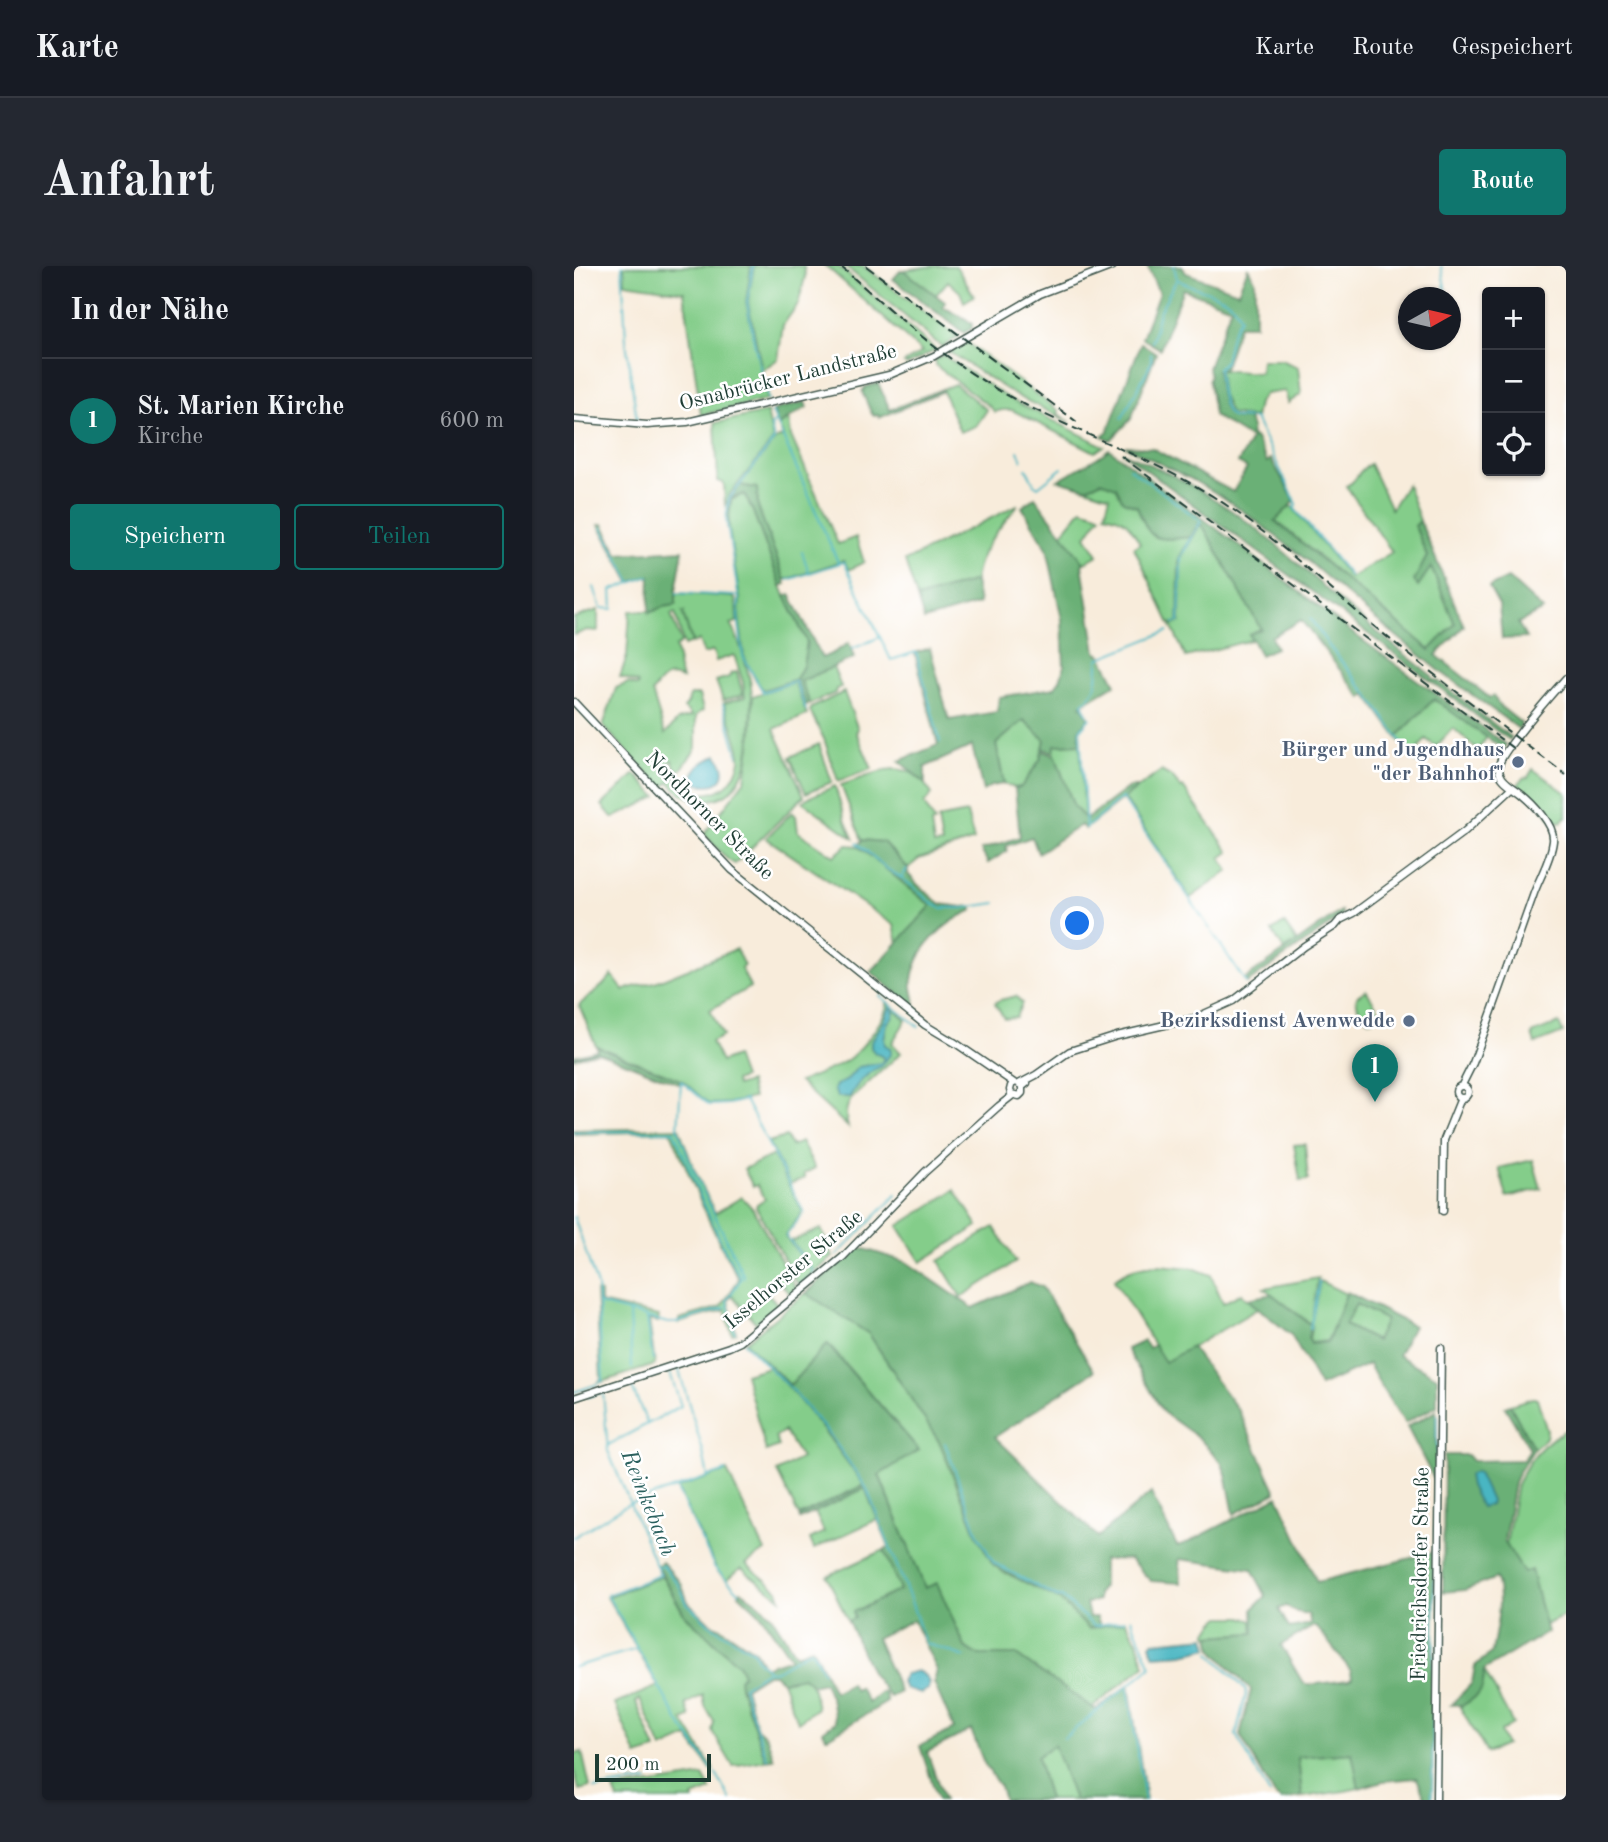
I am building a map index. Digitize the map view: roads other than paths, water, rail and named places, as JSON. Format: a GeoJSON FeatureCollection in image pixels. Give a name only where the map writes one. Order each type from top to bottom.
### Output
{"type":"FeatureCollection","features":[{"type":"Feature","properties":{"kind":"street","name":"Osnabrücker Landstraße"},"geometry":{"type":"LineString","coordinates":[[574,419],[647,425],[687,422],[889,375],[934,356],[1040,294],[1113,266]]}},
{"type":"Feature","properties":{"kind":"street"},"geometry":{"type":"LineString","coordinates":[[1443,1211],[1444,1140],[1460,1098],[1455,1090],[1464,1086],[1535,896],[1551,851],[1553,836],[1550,826],[1535,808],[1500,774],[1500,760],[1526,724],[1566,678]]}},
{"type":"Feature","properties":{"kind":"street","name":"Nordhorner Straße"},"geometry":{"type":"LineString","coordinates":[[574,702],[732,870],[925,1025],[1000,1074],[1015,1088]]}},
{"type":"Feature","properties":{"kind":"street","name":"Isselhorster Straße"},"geometry":{"type":"LineString","coordinates":[[574,1398],[736,1344],[843,1257],[925,1172],[999,1106],[1015,1088],[1073,1051],[1117,1036],[1195,1018],[1233,1001],[1465,831],[1512,788]]}},
{"type":"Feature","properties":{"kind":"street","name":"Friedrichsdorfer Straße"},"geometry":{"type":"LineString","coordinates":[[1436,1800],[1441,1348]]}},
{"type":"Feature","properties":{"kind":"water"},"geometry":{"type":"Polygon","coordinates":[[[717,755],[724,771],[720,781],[708,785],[692,781],[697,768],[717,755]]]}},
{"type":"Feature","properties":{"kind":"water"},"geometry":{"type":"Polygon","coordinates":[[[890,1006],[894,1011],[887,1024],[884,1039],[891,1053],[882,1066],[859,1083],[850,1097],[838,1097],[834,1090],[836,1085],[846,1081],[858,1067],[881,1063],[883,1060],[883,1057],[871,1048],[871,1042],[890,1006]]]}},
{"type":"Feature","properties":{"kind":"water"},"geometry":{"type":"Polygon","coordinates":[[[1478,1473],[1491,1501],[1490,1505],[1481,1507],[1470,1486],[1468,1475],[1478,1473]]]}},
{"type":"Feature","properties":{"kind":"water"},"geometry":{"type":"Polygon","coordinates":[[[1206,1637],[1209,1648],[1183,1654],[1154,1656],[1151,1649],[1153,1642],[1206,1637]]]}},
{"type":"Feature","properties":{"kind":"water"},"geometry":{"type":"Polygon","coordinates":[[[917,1671],[925,1676],[929,1683],[928,1689],[921,1693],[905,1689],[901,1681],[905,1674],[917,1671]]]}},
{"type":"Feature","properties":{"kind":"waterway"},"geometry":{"type":"LineString","coordinates":[[622,266],[626,341],[637,420]]}},
{"type":"Feature","properties":{"kind":"waterway"},"geometry":{"type":"LineString","coordinates":[[753,266],[747,302],[768,400]]}},
{"type":"Feature","properties":{"kind":"waterway"},"geometry":{"type":"LineString","coordinates":[[1152,342],[1159,312],[1177,279],[1174,266]]}},
{"type":"Feature","properties":{"kind":"waterway"},"geometry":{"type":"LineString","coordinates":[[1441,266],[1445,287]]}},
{"type":"Feature","properties":{"kind":"waterway"},"geometry":{"type":"LineString","coordinates":[[1177,279],[1222,297],[1236,308],[1240,317],[1231,335],[1225,362],[1218,368],[1225,409],[1232,417],[1255,419],[1297,504],[1294,508],[1350,576]]}},
{"type":"Feature","properties":{"kind":"waterway"},"geometry":{"type":"LineString","coordinates":[[1122,418],[1151,363],[1151,354]]}},
{"type":"Feature","properties":{"kind":"waterway"},"geometry":{"type":"LineString","coordinates":[[772,412],[838,562]]}},
{"type":"Feature","properties":{"kind":"waterway"},"geometry":{"type":"LineString","coordinates":[[775,421],[771,426],[774,440],[729,499],[726,518],[739,599],[738,616],[743,656],[763,692],[795,681],[806,710]]}},
{"type":"Feature","properties":{"kind":"waterway"},"geometry":{"type":"LineString","coordinates":[[1018,451],[1022,460]]}},
{"type":"Feature","properties":{"kind":"waterway"},"geometry":{"type":"LineString","coordinates":[[1026,468],[1038,487],[1062,468]]}},
{"type":"Feature","properties":{"kind":"waterway"},"geometry":{"type":"LineString","coordinates":[[1129,468],[1201,521],[1181,557],[1179,622],[1174,623]]}},
{"type":"Feature","properties":{"kind":"waterway"},"geometry":{"type":"LineString","coordinates":[[602,528],[631,582]]}},
{"type":"Feature","properties":{"kind":"waterway"},"geometry":{"type":"LineString","coordinates":[[802,552],[809,573]]}},
{"type":"Feature","properties":{"kind":"waterway"},"geometry":{"type":"LineString","coordinates":[[788,580],[844,562],[891,660],[916,652],[940,742]]}},
{"type":"Feature","properties":{"kind":"waterway"},"geometry":{"type":"LineString","coordinates":[[594,587],[601,608],[613,609],[612,590],[649,576]]}},
{"type":"Feature","properties":{"kind":"waterway"},"geometry":{"type":"LineString","coordinates":[[677,593],[736,596]]}},
{"type":"Feature","properties":{"kind":"waterway"},"geometry":{"type":"LineString","coordinates":[[1310,618],[1416,762]]}},
{"type":"Feature","properties":{"kind":"waterway"},"geometry":{"type":"LineString","coordinates":[[1086,828],[1080,730],[1090,718],[1083,703],[1094,689],[1098,659],[1168,631]]}},
{"type":"Feature","properties":{"kind":"waterway"},"geometry":{"type":"LineString","coordinates":[[852,649],[880,637]]}},
{"type":"Feature","properties":{"kind":"waterway"},"geometry":{"type":"LineString","coordinates":[[723,704],[738,756]]}},
{"type":"Feature","properties":{"kind":"waterway"},"geometry":{"type":"LineString","coordinates":[[1086,828],[1122,798],[1210,929]]}},
{"type":"Feature","properties":{"kind":"waterway"},"geometry":{"type":"LineString","coordinates":[[857,843],[941,908],[996,903]]}},
{"type":"Feature","properties":{"kind":"waterway"},"geometry":{"type":"LineString","coordinates":[[902,877],[907,869]]}},
{"type":"Feature","properties":{"kind":"waterway"},"geometry":{"type":"LineString","coordinates":[[1212,932],[1246,983]]}},
{"type":"Feature","properties":{"kind":"waterway"},"geometry":{"type":"LineString","coordinates":[[880,996],[919,1027]]}},
{"type":"Feature","properties":{"kind":"waterway"},"geometry":{"type":"LineString","coordinates":[[681,1081],[709,1105],[745,1100],[804,1212],[786,1236],[815,1273],[800,1285]]}},
{"type":"Feature","properties":{"kind":"waterway"},"geometry":{"type":"LineString","coordinates":[[681,1082],[678,1129],[693,1169],[744,1277]]}},
{"type":"Feature","properties":{"kind":"waterway"},"geometry":{"type":"LineString","coordinates":[[574,1132],[674,1131],[699,1193],[741,1279],[727,1300],[735,1333]]}},
{"type":"Feature","properties":{"kind":"waterway"},"geometry":{"type":"LineString","coordinates":[[837,1255],[896,1195]]}},
{"type":"Feature","properties":{"kind":"waterway","name":"Reinkebach"},"geometry":{"type":"LineString","coordinates":[[574,1217],[597,1286],[603,1382]]}},
{"type":"Feature","properties":{"kind":"waterway"},"geometry":{"type":"LineString","coordinates":[[1310,1329],[1319,1282]]}},
{"type":"Feature","properties":{"kind":"waterway"},"geometry":{"type":"LineString","coordinates":[[599,1304],[647,1317],[653,1360]]}},
{"type":"Feature","properties":{"kind":"waterway"},"geometry":{"type":"LineString","coordinates":[[649,1318],[676,1323],[725,1308]]}},
{"type":"Feature","properties":{"kind":"waterway"},"geometry":{"type":"LineString","coordinates":[[629,1313],[632,1368]]}},
{"type":"Feature","properties":{"kind":"waterway"},"geometry":{"type":"LineString","coordinates":[[744,1343],[790,1388],[830,1435],[866,1487],[925,1643],[965,1657]]}},
{"type":"Feature","properties":{"kind":"waterway"},"geometry":{"type":"LineString","coordinates":[[631,1503],[708,1477],[678,1367],[662,1372]]}},
{"type":"Feature","properties":{"kind":"waterway"},"geometry":{"type":"LineString","coordinates":[[608,1445],[681,1406],[669,1370]]}},
{"type":"Feature","properties":{"kind":"waterway"},"geometry":{"type":"LineString","coordinates":[[574,1392],[598,1384],[601,1380]]}},
{"type":"Feature","properties":{"kind":"waterway"},"geometry":{"type":"LineString","coordinates":[[631,1385],[647,1423]]}},
{"type":"Feature","properties":{"kind":"waterway","name":"Reinkebach"},"geometry":{"type":"LineString","coordinates":[[603,1392],[608,1451],[660,1575],[607,1595],[679,1722],[713,1771]]}},
{"type":"Feature","properties":{"kind":"waterway"},"geometry":{"type":"LineString","coordinates":[[588,1397],[603,1392]]}},
{"type":"Feature","properties":{"kind":"waterway"},"geometry":{"type":"LineString","coordinates":[[1437,1414],[1437,1469]]}},
{"type":"Feature","properties":{"kind":"waterway"},"geometry":{"type":"LineString","coordinates":[[945,1443],[979,1537],[994,1563],[1057,1597],[1062,1597],[1094,1626],[1125,1620]]}},
{"type":"Feature","properties":{"kind":"waterway"},"geometry":{"type":"LineString","coordinates":[[708,1477],[726,1471]]}},
{"type":"Feature","properties":{"kind":"waterway"},"geometry":{"type":"LineString","coordinates":[[677,1489],[715,1568],[739,1592]]}},
{"type":"Feature","properties":{"kind":"waterway"},"geometry":{"type":"LineString","coordinates":[[574,1537],[630,1503]]}},
{"type":"Feature","properties":{"kind":"waterway"},"geometry":{"type":"LineString","coordinates":[[1432,1800],[1436,1510]]}},
{"type":"Feature","properties":{"kind":"waterway"},"geometry":{"type":"LineString","coordinates":[[658,1567],[663,1566],[679,1585],[687,1603],[710,1625],[754,1652],[767,1669]]}},
{"type":"Feature","properties":{"kind":"waterway"},"geometry":{"type":"LineString","coordinates":[[1064,1738],[1151,1667],[1131,1618]]}},
{"type":"Feature","properties":{"kind":"waterway"},"geometry":{"type":"LineString","coordinates":[[574,1667],[637,1649]]}},
{"type":"Feature","properties":{"kind":"waterway"},"geometry":{"type":"LineString","coordinates":[[767,1759],[743,1687],[768,1670],[776,1670],[810,1650],[823,1672]]}},
{"type":"Feature","properties":{"kind":"waterway"},"geometry":{"type":"LineString","coordinates":[[1210,1653],[1245,1689],[1236,1735],[1270,1795]]}},
{"type":"Feature","properties":{"kind":"waterway"},"geometry":{"type":"LineString","coordinates":[[1128,1687],[1145,1800]]}},
{"type":"Feature","properties":{"kind":"waterway","name":"Reinkebach"},"geometry":{"type":"LineString","coordinates":[[716,1774],[731,1800]]}},
{"type":"Feature","properties":{"kind":"waterway"},"geometry":{"type":"LineString","coordinates":[[594,1789],[648,1781]]}},
{"type":"Feature","properties":{"kind":"railway"},"geometry":{"type":"LineString","coordinates":[[840,266],[897,316],[977,377],[1025,405],[1191,483],[1237,513],[1276,542],[1369,622],[1566,775]]}},
{"type":"Feature","properties":{"kind":"railway"},"geometry":{"type":"LineString","coordinates":[[866,266],[1077,422]]}},
{"type":"Feature","properties":{"kind":"railway"},"geometry":{"type":"LineString","coordinates":[[1121,456],[1514,749]]}},
{"type":"Feature","properties":{"kind":"place","name":"Bürger und Jugendhaus \"der Bahnhof\""},"geometry":{"type":"Point","coordinates":[1518,762]}},
{"type":"Feature","properties":{"kind":"place","name":"Bezirksdienst Avenwedde"},"geometry":{"type":"Point","coordinates":[1409,1021]}},
{"type":"Feature","properties":{"kind":"place","name":"St. Marien Kirche"},"geometry":{"type":"Point","coordinates":[1375,1102]}}]}
